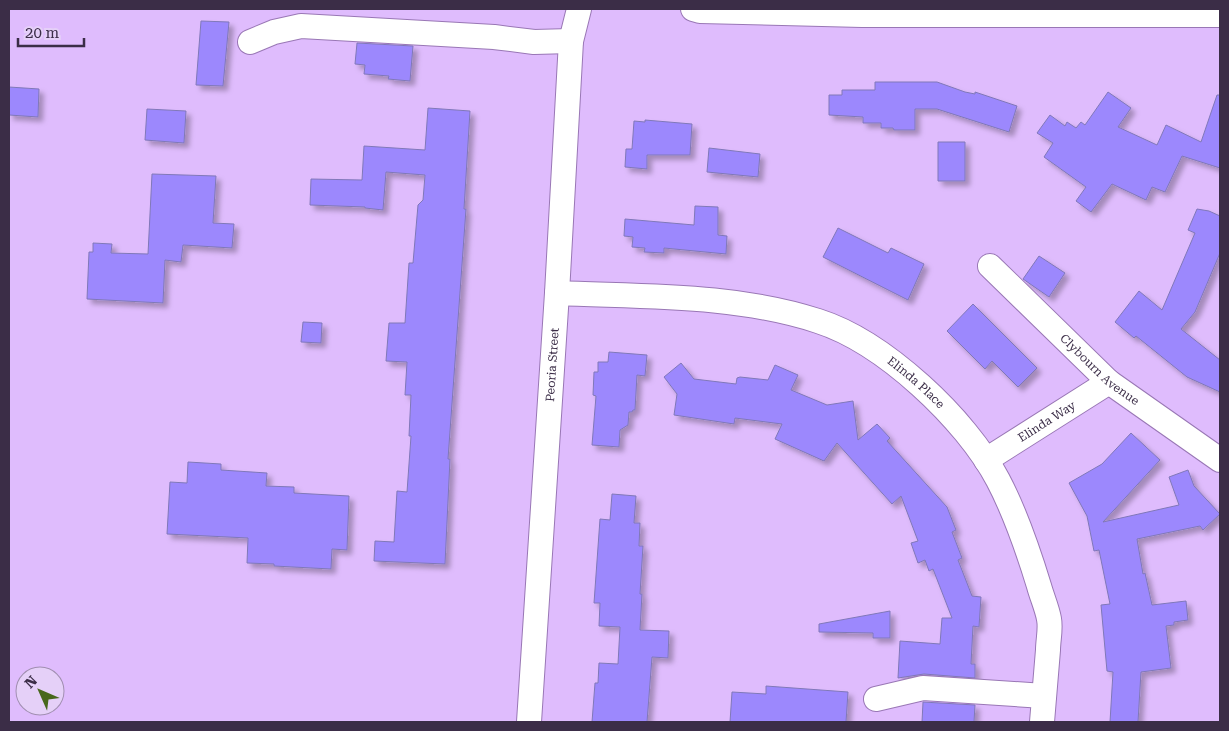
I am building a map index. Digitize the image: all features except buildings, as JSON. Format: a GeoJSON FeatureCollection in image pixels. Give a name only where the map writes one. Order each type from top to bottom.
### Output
{"type":"FeatureCollection","features":[{"type":"Feature","properties":{"kind":"street","name":"Peoria Street"},"geometry":{"type":"LineString","coordinates":[[529,722],[557,293],[571,41],[579,9]]}},
{"type":"Feature","properties":{"kind":"street"},"geometry":{"type":"LineString","coordinates":[[693,9],[700,11],[862,15],[1220,16]]}},
{"type":"Feature","properties":{"kind":"street"},"geometry":{"type":"LineString","coordinates":[[250,42],[274,32],[301,26],[534,42],[571,41]]}},
{"type":"Feature","properties":{"kind":"street","name":"Clybourn Avenue"},"geometry":{"type":"LineString","coordinates":[[990,266],[1109,382],[1220,460]]}},
{"type":"Feature","properties":{"kind":"street","name":"Elinda Place"},"geometry":{"type":"LineString","coordinates":[[557,293],[715,300],[775,310],[819,321],[853,336],[894,362],[946,410],[973,442],[998,479],[1017,521],[1034,567],[1050,621],[1042,722]]}},
{"type":"Feature","properties":{"kind":"street","name":"Elinda Way"},"geometry":{"type":"LineString","coordinates":[[986,460],[1109,382]]}},
{"type":"Feature","properties":{"kind":"street"},"geometry":{"type":"LineString","coordinates":[[876,699],[923,688],[1044,696]]}}]}
